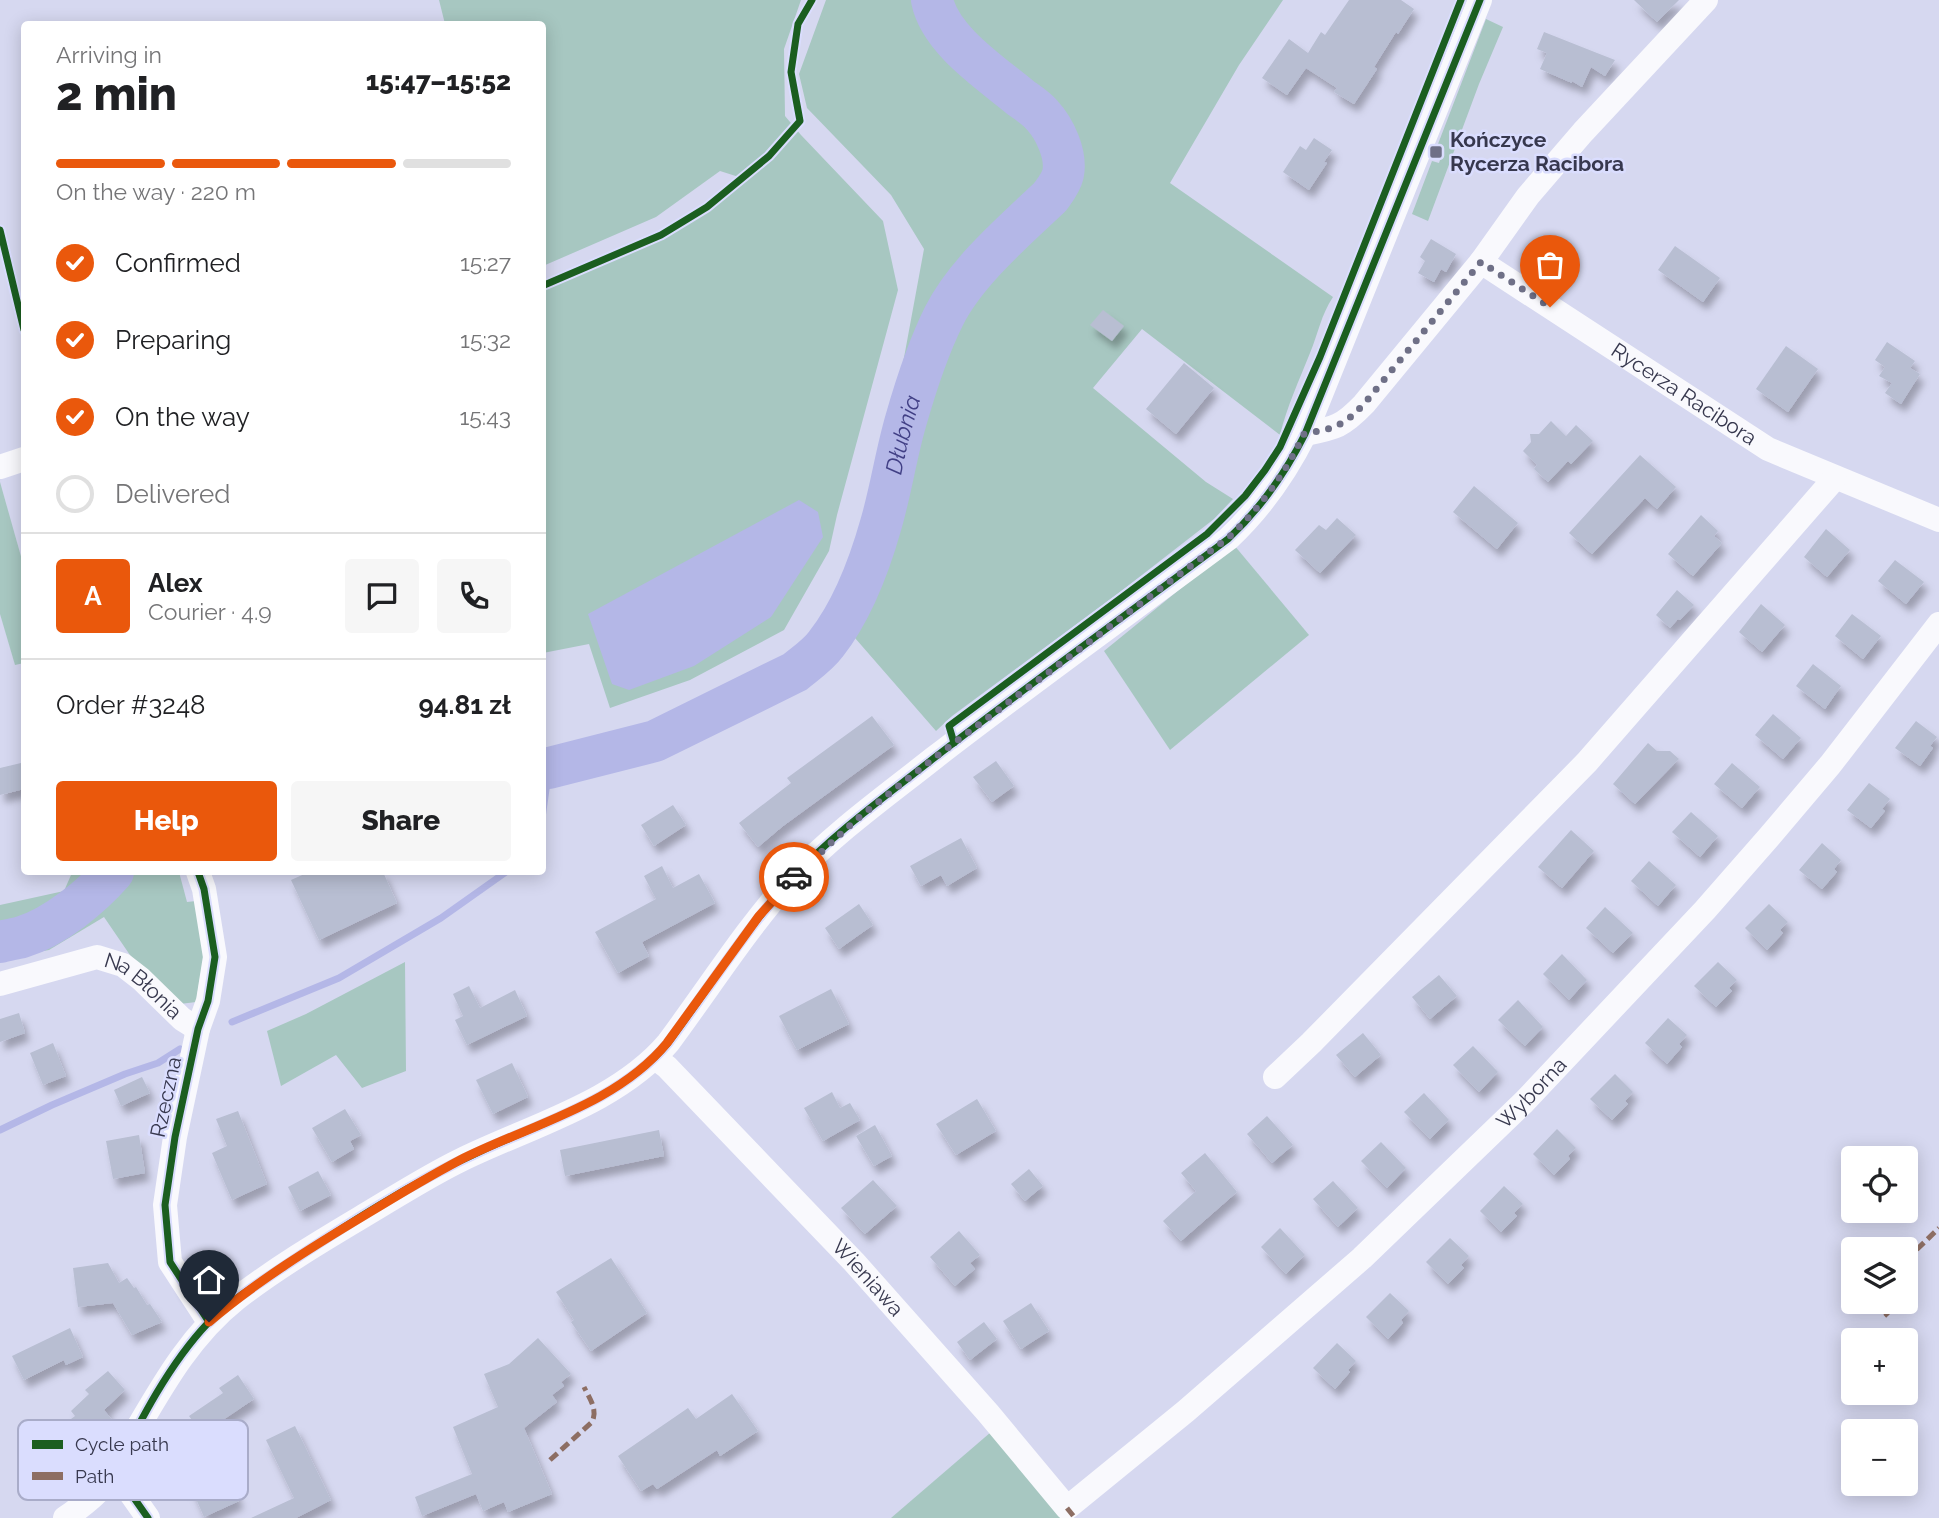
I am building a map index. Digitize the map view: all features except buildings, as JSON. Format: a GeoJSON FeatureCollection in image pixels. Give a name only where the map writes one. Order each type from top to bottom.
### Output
{"type":"FeatureCollection","features":[{"type":"Feature","properties":{"kind":"street"},"geometry":{"type":"LineString","coordinates":[[142,1420],[181,1356],[209,1322],[237,1298],[423,1180],[604,1094],[655,1058],[759,916],[792,878],[820,852],[857,819],[954,743],[1247,521],[1263,502],[1304,434],[1480,0]]}},
{"type":"Feature","properties":{"kind":"street"},"geometry":{"type":"LineString","coordinates":[[1304,434],[1336,428],[1364,404],[1481,262],[1528,196],[1583,132],[1706,0]]}},
{"type":"Feature","properties":{"kind":"street","name":"Rycerza Racibora"},"geometry":{"type":"LineString","coordinates":[[1481,262],[1768,449],[1939,520]]}},
{"type":"Feature","properties":{"kind":"street"},"geometry":{"type":"LineString","coordinates":[[0,467],[21,460]]}},
{"type":"Feature","properties":{"kind":"street"},"geometry":{"type":"LineString","coordinates":[[1275,1077],[1587,762],[1835,478]]}},
{"type":"Feature","properties":{"kind":"street","name":"Wyborna"},"geometry":{"type":"LineString","coordinates":[[1067,1508],[1186,1411],[1362,1258],[1524,1102],[1705,910],[1769,837],[1838,755],[1939,624]]}},
{"type":"Feature","properties":{"kind":"street","name":"Rzeczna"},"geometry":{"type":"LineString","coordinates":[[199,875],[204,889],[215,957],[208,1001],[198,1029],[175,1137],[165,1205],[170,1262],[209,1322]]}},
{"type":"Feature","properties":{"kind":"street","name":"Na Błonia"},"geometry":{"type":"LineString","coordinates":[[0,984],[97,957],[122,965],[141,979],[182,1019],[198,1029]]}},
{"type":"Feature","properties":{"kind":"street","name":"Wieniawa"},"geometry":{"type":"LineString","coordinates":[[655,1058],[667,1067],[854,1262],[988,1413],[1067,1508]]}},
{"type":"Feature","properties":{"kind":"street"},"geometry":{"type":"LineString","coordinates":[[65,1518],[89,1500]]}},
{"type":"Feature","properties":{"kind":"street"},"geometry":{"type":"LineString","coordinates":[[135,1500],[148,1518]]}},
{"type":"Feature","properties":{"kind":"green space"},"geometry":{"type":"Polygon","coordinates":[[[439,0],[801,0],[784,49],[785,116],[883,221],[898,290],[829,551],[784,630],[690,680],[610,708],[589,644],[546,652],[546,285],[659,237],[742,178],[720,171],[656,217],[546,265],[546,21],[444,21],[439,0]]]}},
{"type":"Feature","properties":{"kind":"green space"},"geometry":{"type":"Polygon","coordinates":[[[826,0],[1283,0],[1239,65],[1170,183],[1333,297],[1280,435],[1142,329],[1093,388],[1206,482],[1233,499],[1214,519],[952,716],[936,731],[855,638],[902,522],[868,514],[903,363],[924,249],[891,195],[807,108],[799,74],[826,0]]]}},
{"type":"Feature","properties":{"kind":"green space"},"geometry":{"type":"Polygon","coordinates":[[[1486,19],[1503,27],[1428,221],[1412,214],[1432,161],[1439,163],[1444,147],[1438,144],[1486,19]]]}},
{"type":"Feature","properties":{"kind":"green space"},"geometry":{"type":"Polygon","coordinates":[[[0,482],[21,556],[21,664],[15,665],[0,614],[0,482]]]}},
{"type":"Feature","properties":{"kind":"green space"},"geometry":{"type":"Polygon","coordinates":[[[1234,545],[1309,635],[1170,750],[1104,651],[1234,545]]]}},
{"type":"Feature","properties":{"kind":"green space"},"geometry":{"type":"Polygon","coordinates":[[[71,875],[180,875],[187,902],[196,901],[204,954],[196,1002],[180,1004],[132,958],[104,917],[49,950],[0,959],[0,905],[64,891],[71,875]]]}},
{"type":"Feature","properties":{"kind":"green space"},"geometry":{"type":"Polygon","coordinates":[[[405,962],[406,1071],[362,1088],[336,1055],[281,1086],[267,1031],[306,1014],[405,962]]]}},
{"type":"Feature","properties":{"kind":"green space"},"geometry":{"type":"Polygon","coordinates":[[[991,1432],[1065,1518],[891,1518],[991,1432]]]}},
{"type":"Feature","properties":{"kind":"water"},"geometry":{"type":"Polygon","coordinates":[[[799,500],[818,512],[823,537],[771,617],[694,666],[629,690],[612,684],[588,614],[799,500]]]}},
{"type":"Feature","properties":{"kind":"waterway","name":"Dłubnia"},"geometry":{"type":"LineString","coordinates":[[546,768],[655,741],[795,672],[823,648],[852,602],[877,539],[902,433],[918,380],[944,316],[978,268],[1050,197],[1059,183],[1064,167],[1062,151],[1047,121],[968,55],[945,29],[932,0]]}},
{"type":"Feature","properties":{"kind":"waterway"},"geometry":{"type":"LineString","coordinates":[[546,789],[549,768]]}},
{"type":"Feature","properties":{"kind":"waterway","name":"Dłubnia"},"geometry":{"type":"LineString","coordinates":[[0,942],[22,937],[59,919],[110,875]]}},
{"type":"Feature","properties":{"kind":"waterway"},"geometry":{"type":"LineString","coordinates":[[232,1022],[339,978],[441,918],[502,875]]}},
{"type":"Feature","properties":{"kind":"waterway"},"geometry":{"type":"LineString","coordinates":[[0,1130],[125,1074],[158,1063],[180,1049]]}},
{"type":"Feature","properties":{"kind":"marked path"},"geometry":{"type":"LineString","coordinates":[[1918,1248],[1939,1228]]}},
{"type":"Feature","properties":{"kind":"marked path"},"geometry":{"type":"LineString","coordinates":[[550,1460],[594,1418],[594,1409],[584,1387]]}},
{"type":"Feature","properties":{"kind":"marked path"},"geometry":{"type":"LineString","coordinates":[[1067,1508],[1075,1518]]}},
{"type":"Feature","properties":{"kind":"cycle path"},"geometry":{"type":"LineString","coordinates":[[546,284],[661,235],[707,207],[769,156],[800,121],[791,72],[798,24],[812,0]]}},
{"type":"Feature","properties":{"kind":"cycle path"},"geometry":{"type":"LineString","coordinates":[[954,743],[949,726],[1207,534],[1245,496],[1265,470],[1280,447],[1320,357],[1461,0]]}},
{"type":"Feature","properties":{"kind":"cycle path"},"geometry":{"type":"LineString","coordinates":[[141,1420],[168,1375],[194,1339],[216,1315],[242,1294],[403,1191],[455,1163],[581,1107],[628,1079],[649,1062],[668,1043],[759,918],[792,878],[825,846],[970,730],[1228,539],[1251,516],[1280,477],[1305,434],[1480,0]]}},
{"type":"Feature","properties":{"kind":"cycle path"},"geometry":{"type":"LineString","coordinates":[[0,230],[21,318]]}},
{"type":"Feature","properties":{"kind":"cycle path"},"geometry":{"type":"LineString","coordinates":[[199,875],[204,889],[215,957],[208,1001],[198,1029],[175,1137],[165,1205],[170,1262],[209,1322]]}},
{"type":"Feature","properties":{"kind":"cycle path"},"geometry":{"type":"LineString","coordinates":[[135,1500],[148,1518]]}},
{"type":"Feature","properties":{"kind":"way so far"},"geometry":{"type":"LineString","coordinates":[[794,877],[857,819],[934,758],[1247,521],[1280,477],[1304,434],[1336,428],[1350,418],[1481,262],[1550,307]]}},
{"type":"Feature","properties":{"kind":"place","name":"Kończyce Rycerza Racibora"},"geometry":{"type":"Point","coordinates":[1436,152]}},
{"type":"Feature","properties":{"kind":"route"},"geometry":{"type":"LineString","coordinates":[[209,1322],[237,1298],[298,1257],[423,1180],[579,1107],[628,1079],[655,1058],[759,916],[794,877]]}}]}
